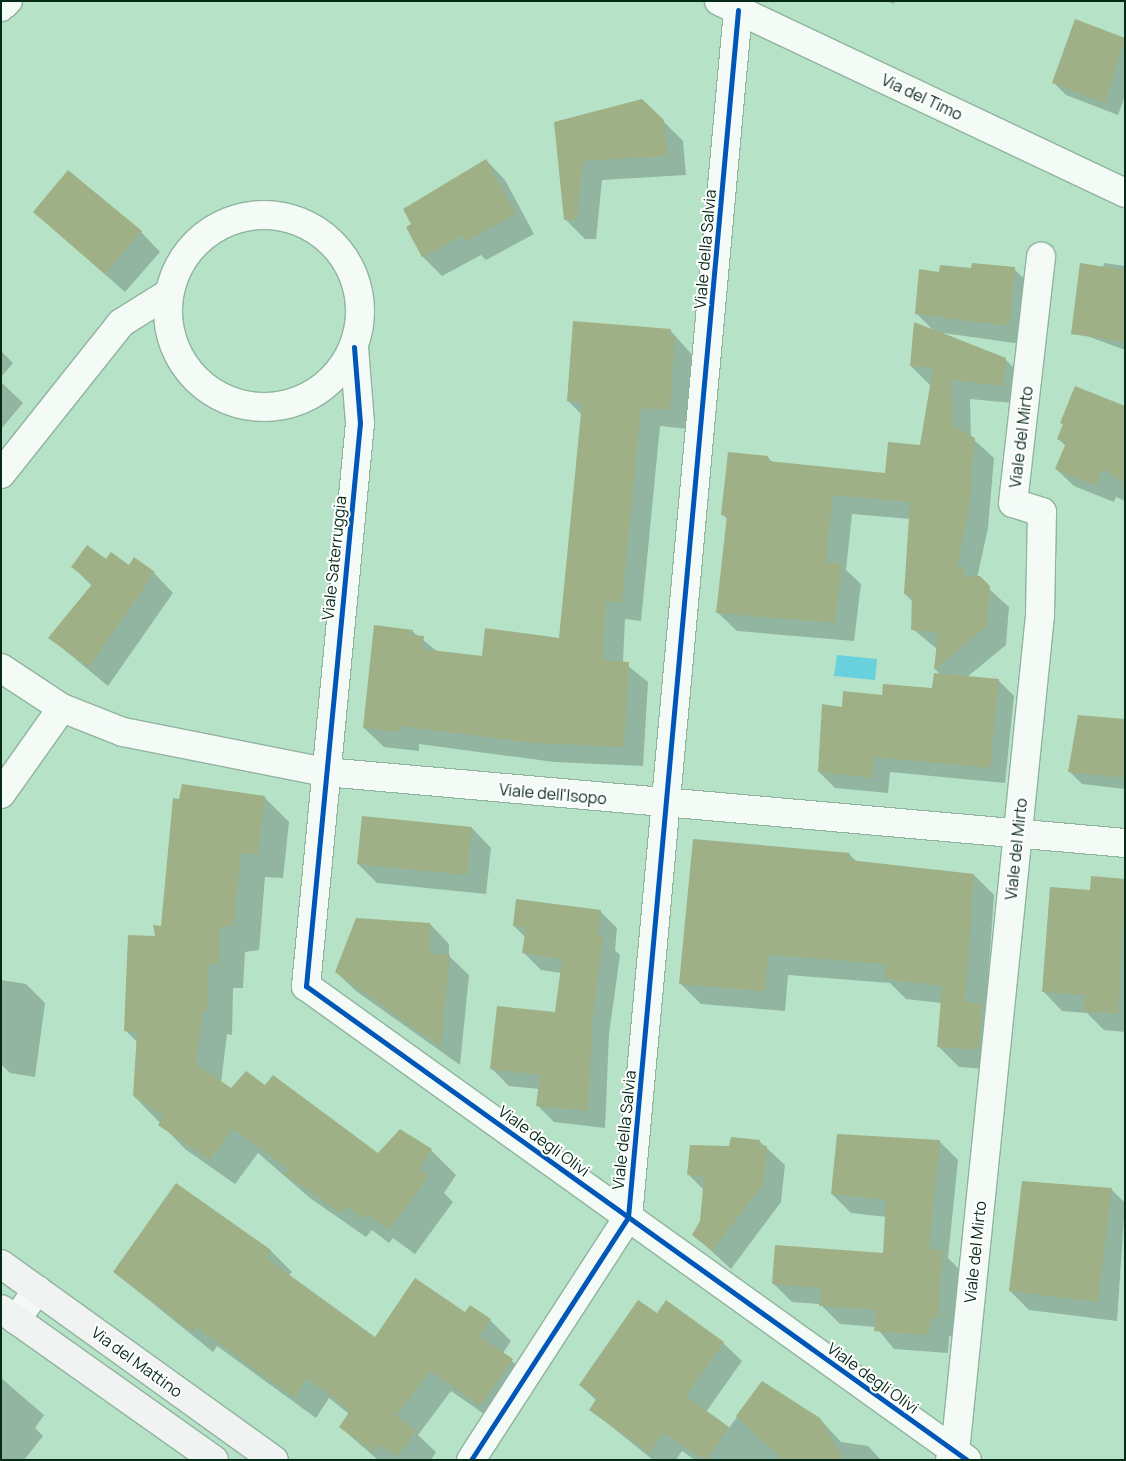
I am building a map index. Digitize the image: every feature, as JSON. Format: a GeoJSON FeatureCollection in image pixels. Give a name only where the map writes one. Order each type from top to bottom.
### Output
{"type":"FeatureCollection","features":[{"type":"Feature","properties":{"kind":"main road","name":"Via del Mattino"},"geometry":{"type":"LineString","coordinates":[[1,1264],[274,1460]]}},
{"type":"Feature","properties":{"kind":"main road"},"geometry":{"type":"LineString","coordinates":[[9,1314],[214,1460]]}},
{"type":"Feature","properties":{"kind":"street"},"geometry":{"type":"LineString","coordinates":[[1,7],[8,1]]}},
{"type":"Feature","properties":{"kind":"street","name":"Via del Timo"},"geometry":{"type":"LineString","coordinates":[[728,6],[1125,193]]}},
{"type":"Feature","properties":{"kind":"street","name":"Viale della Salvia"},"geometry":{"type":"LineString","coordinates":[[471,1460],[628,1217],[669,804],[728,6]]}},
{"type":"Feature","properties":{"kind":"street","name":"Viale Saterruggia"},"geometry":{"type":"LineString","coordinates":[[325,772],[360,423],[354,347],[361,315],[358,283],[343,254],[321,231],[291,217],[259,213],[221,225],[200,238],[180,263],[168,293],[168,325],[178,355],[196,380],[222,399],[252,407],[284,406],[313,394],[338,374],[354,347]]}},
{"type":"Feature","properties":{"kind":"street","name":"Viale del Mirto"},"geometry":{"type":"LineString","coordinates":[[957,1457],[1040,615],[1042,512],[1013,503],[1041,257]]}},
{"type":"Feature","properties":{"kind":"street"},"geometry":{"type":"LineString","coordinates":[[1,474],[121,323],[168,293]]}},
{"type":"Feature","properties":{"kind":"street","name":"Viale dell'Isopo"},"geometry":{"type":"LineString","coordinates":[[1,668],[62,708],[123,732],[325,772],[1125,843]]}},
{"type":"Feature","properties":{"kind":"street"},"geometry":{"type":"LineString","coordinates":[[1,794],[62,708]]}},
{"type":"Feature","properties":{"kind":"street","name":"Viale degli Olivi"},"geometry":{"type":"LineString","coordinates":[[325,772],[306,986],[628,1217],[957,1457]]}},
{"type":"Feature","properties":{"kind":"street"},"geometry":{"type":"LineString","coordinates":[[9,1314],[37,1290]]}},
{"type":"Feature","properties":{"kind":"water"},"geometry":{"type":"Polygon","coordinates":[[[837,655],[877,659],[875,680],[834,676],[837,655]]]}},
{"type":"Feature","properties":{"kind":"building"},"geometry":{"type":"Polygon","coordinates":[[[1075,19],[1125,38],[1105,103],[1052,83],[1075,19]]]}},
{"type":"Feature","properties":{"kind":"building"},"geometry":{"type":"Polygon","coordinates":[[[642,99],[664,120],[667,156],[583,161],[577,220],[564,220],[554,122],[642,99]]]}},
{"type":"Feature","properties":{"kind":"building"},"geometry":{"type":"Polygon","coordinates":[[[486,159],[516,214],[466,241],[463,235],[422,257],[406,227],[411,224],[403,209],[486,159]]]}},
{"type":"Feature","properties":{"kind":"building"},"geometry":{"type":"Polygon","coordinates":[[[68,170],[142,231],[105,274],[33,212],[68,170]]]}},
{"type":"Feature","properties":{"kind":"building"},"geometry":{"type":"Polygon","coordinates":[[[972,263],[1015,267],[1009,326],[915,314],[919,269],[939,272],[940,265],[971,268],[972,263]]]}},
{"type":"Feature","properties":{"kind":"building"},"geometry":{"type":"Polygon","coordinates":[[[1080,263],[1125,270],[1125,342],[1071,334],[1080,263]]]}},
{"type":"Feature","properties":{"kind":"building"},"geometry":{"type":"Polygon","coordinates":[[[573,321],[671,329],[670,336],[675,336],[670,410],[641,408],[622,603],[606,601],[603,660],[629,662],[624,747],[534,743],[400,726],[400,732],[363,728],[374,625],[413,630],[412,635],[424,636],[422,649],[482,656],[485,628],[559,638],[582,403],[567,401],[573,321]]]}},
{"type":"Feature","properties":{"kind":"building"},"geometry":{"type":"Polygon","coordinates":[[[914,322],[1006,358],[1004,386],[951,380],[953,426],[975,438],[969,508],[957,567],[964,566],[964,577],[980,576],[990,586],[987,626],[934,670],[938,633],[911,630],[912,596],[904,594],[910,502],[833,495],[826,562],[842,564],[835,623],[716,613],[727,516],[721,515],[728,452],[768,456],[768,461],[885,473],[888,442],[920,445],[933,368],[910,366],[914,322]]]}},
{"type":"Feature","properties":{"kind":"building"},"geometry":{"type":"Polygon","coordinates":[[[1075,386],[1125,406],[1125,484],[1103,468],[1096,486],[1055,469],[1066,443],[1057,439],[1063,424],[1060,423],[1075,386]]]}},
{"type":"Feature","properties":{"kind":"building"},"geometry":{"type":"Polygon","coordinates":[[[87,545],[106,559],[111,552],[129,565],[134,557],[155,572],[89,667],[48,638],[93,583],[71,567],[87,545]]]}},
{"type":"Feature","properties":{"kind":"building"},"geometry":{"type":"Polygon","coordinates":[[[934,673],[999,679],[990,768],[874,757],[872,778],[818,772],[822,704],[842,707],[843,691],[882,695],[883,684],[932,688],[934,673]]]}},
{"type":"Feature","properties":{"kind":"building"},"geometry":{"type":"Polygon","coordinates":[[[1078,715],[1125,719],[1125,778],[1068,772],[1078,715]]]}},
{"type":"Feature","properties":{"kind":"building"},"geometry":{"type":"Polygon","coordinates":[[[182,784],[265,796],[258,854],[241,853],[234,925],[220,927],[219,964],[209,964],[208,1010],[203,1010],[196,1064],[231,1088],[246,1071],[265,1085],[273,1075],[378,1153],[400,1129],[432,1149],[419,1169],[429,1176],[389,1230],[368,1214],[364,1219],[346,1206],[341,1213],[284,1174],[289,1169],[233,1129],[209,1160],[158,1125],[164,1116],[133,1096],[137,1032],[124,1031],[128,935],[155,936],[153,925],[161,926],[173,798],[179,799],[182,784]]]}},
{"type":"Feature","properties":{"kind":"building"},"geometry":{"type":"Polygon","coordinates":[[[362,816],[472,827],[467,875],[357,864],[362,816]]]}},
{"type":"Feature","properties":{"kind":"building"},"geometry":{"type":"Polygon","coordinates":[[[693,839],[850,853],[849,860],[974,874],[965,1002],[982,1003],[979,1050],[937,1047],[942,986],[885,979],[886,964],[768,955],[765,991],[679,984],[693,839]]]}},
{"type":"Feature","properties":{"kind":"building"},"geometry":{"type":"Polygon","coordinates":[[[1091,876],[1125,879],[1118,1014],[1083,1011],[1085,995],[1042,992],[1050,887],[1090,890],[1091,876]]]}},
{"type":"Feature","properties":{"kind":"building"},"geometry":{"type":"Polygon","coordinates":[[[516,899],[601,910],[598,936],[603,937],[593,1017],[588,1111],[536,1106],[540,1075],[490,1069],[497,1006],[555,1012],[562,959],[522,953],[526,928],[513,926],[516,899]]]}},
{"type":"Feature","properties":{"kind":"building"},"geometry":{"type":"Polygon","coordinates":[[[356,918],[430,923],[430,953],[450,955],[441,1047],[335,972],[356,918]]]}},
{"type":"Feature","properties":{"kind":"building"},"geometry":{"type":"Polygon","coordinates":[[[837,1134],[940,1140],[929,1249],[943,1250],[938,1318],[930,1318],[929,1335],[874,1331],[876,1310],[819,1306],[821,1288],[772,1284],[775,1245],[883,1253],[886,1200],[831,1194],[837,1134]]]}},
{"type":"Feature","properties":{"kind":"building"},"geometry":{"type":"Polygon","coordinates":[[[731,1137],[760,1140],[759,1145],[767,1146],[764,1183],[712,1251],[692,1235],[700,1221],[704,1177],[687,1175],[690,1145],[729,1146],[731,1137]]]}},
{"type":"Feature","properties":{"kind":"building"},"geometry":{"type":"Polygon","coordinates":[[[1022,1181],[1112,1188],[1098,1302],[1009,1291],[1022,1181]]]}},
{"type":"Feature","properties":{"kind":"building"},"geometry":{"type":"Polygon","coordinates":[[[176,1183],[271,1250],[266,1258],[375,1337],[415,1278],[465,1312],[470,1305],[491,1319],[479,1336],[513,1359],[480,1406],[430,1371],[396,1416],[416,1431],[397,1457],[379,1445],[374,1452],[339,1427],[350,1411],[307,1378],[295,1398],[196,1327],[192,1332],[113,1272],[176,1183]]]}},
{"type":"Feature","properties":{"kind":"building"},"geometry":{"type":"Polygon","coordinates":[[[638,1300],[657,1313],[666,1300],[724,1342],[686,1396],[729,1427],[706,1460],[663,1433],[649,1453],[589,1410],[597,1398],[579,1385],[638,1300]]]}},
{"type":"Feature","properties":{"kind":"building"},"geometry":{"type":"Polygon","coordinates":[[[762,1381],[820,1418],[844,1460],[783,1460],[736,1416],[762,1381]]]}},
{"type":"Feature","properties":{"kind":"cycle path"},"geometry":{"type":"LineString","coordinates":[[471,1460],[628,1217],[738,10]]}},
{"type":"Feature","properties":{"kind":"cycle path"},"geometry":{"type":"LineString","coordinates":[[354,347],[360,423],[306,986],[967,1460]]}}]}
